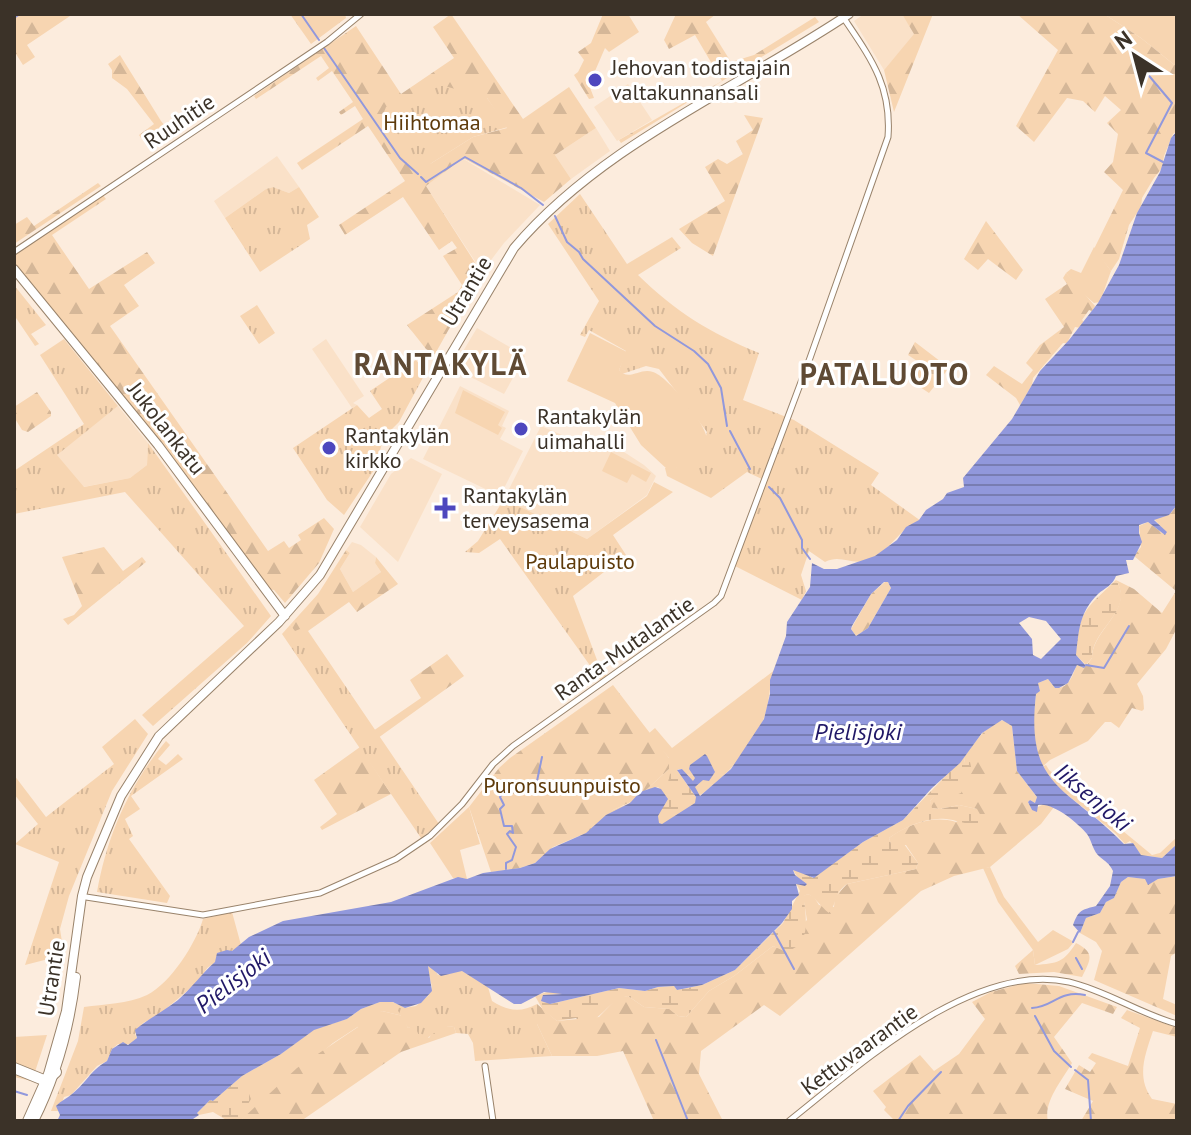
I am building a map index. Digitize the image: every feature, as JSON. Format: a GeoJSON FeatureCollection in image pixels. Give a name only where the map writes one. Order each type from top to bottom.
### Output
{"type":"FeatureCollection","features":[{"type":"Feature","properties":{"kind":"highway"},"geometry":{"type":"LineString","coordinates":[[14,1061],[50,1078]]}},
{"type":"Feature","properties":{"kind":"highway"},"geometry":{"type":"LineString","coordinates":[[14,1068],[50,1078]]}},
{"type":"Feature","properties":{"kind":"main road","name":"Utrantie"},"geometry":{"type":"LineString","coordinates":[[27,1121],[50,1078],[66,1011],[82,896],[121,796],[159,736],[285,616],[320,575],[514,248],[538,220],[616,157],[844,15]]}},
{"type":"Feature","properties":{"kind":"main road","name":"Jukolankatu"},"geometry":{"type":"LineString","coordinates":[[14,269],[155,441],[285,616]]}},
{"type":"Feature","properties":{"kind":"main road","name":"Utrantie"},"geometry":{"type":"LineString","coordinates":[[34,1121],[72,1012],[86,897],[102,839]]}},
{"type":"Feature","properties":{"kind":"street","name":"Ruuhitie"},"geometry":{"type":"LineString","coordinates":[[14,252],[325,43],[361,14]]}},
{"type":"Feature","properties":{"kind":"street","name":"Ranta-Mutalantie"},"geometry":{"type":"LineString","coordinates":[[86,897],[203,915],[306,897],[360,876],[405,854],[430,836],[462,804],[493,764],[513,746],[721,596],[888,137],[888,109],[882,81],[844,15]]}},
{"type":"Feature","properties":{"kind":"street","name":"Kettuvaarantie"},"geometry":{"type":"LineString","coordinates":[[789,1121],[909,1028],[984,991],[1006,984],[1038,979],[1070,983],[1177,1024]]}},
{"type":"Feature","properties":{"kind":"street"},"geometry":{"type":"LineString","coordinates":[[485,1066],[493,1121]]}},
{"type":"Feature","properties":{"kind":"shaded area"},"geometry":{"type":"Polygon","coordinates":[[[864,14],[902,14],[915,34],[884,70],[854,21],[864,14]]]}},
{"type":"Feature","properties":{"kind":"shaded area"},"geometry":{"type":"Polygon","coordinates":[[[628,84],[652,120],[617,141],[594,107],[628,84]]]}},
{"type":"Feature","properties":{"kind":"shaded area"},"geometry":{"type":"Polygon","coordinates":[[[596,128],[610,151],[571,179],[555,155],[596,128]]]}},
{"type":"Feature","properties":{"kind":"shaded area"},"geometry":{"type":"Polygon","coordinates":[[[277,156],[299,187],[289,193],[273,187],[266,189],[225,218],[214,201],[277,156]]]}},
{"type":"Feature","properties":{"kind":"shaded area"},"geometry":{"type":"Polygon","coordinates":[[[462,158],[540,205],[482,272],[426,186],[462,158]]]}},
{"type":"Feature","properties":{"kind":"shaded area"},"geometry":{"type":"Polygon","coordinates":[[[477,328],[525,356],[504,394],[453,368],[477,328]]]}},
{"type":"Feature","properties":{"kind":"shaded area"},"geometry":{"type":"Polygon","coordinates":[[[326,339],[364,396],[353,403],[357,405],[352,408],[312,349],[326,339]]]}},
{"type":"Feature","properties":{"kind":"shaded area"},"geometry":{"type":"Polygon","coordinates":[[[460,386],[509,411],[500,439],[523,451],[500,496],[423,459],[460,386]]]}},
{"type":"Feature","properties":{"kind":"shaded area"},"geometry":{"type":"Polygon","coordinates":[[[118,406],[148,443],[147,465],[130,478],[83,487],[56,455],[118,406]]]}},
{"type":"Feature","properties":{"kind":"shaded area"},"geometry":{"type":"Polygon","coordinates":[[[541,426],[581,443],[604,439],[644,465],[656,476],[647,495],[587,539],[504,499],[541,426]]]}},
{"type":"Feature","properties":{"kind":"shaded area"},"geometry":{"type":"Polygon","coordinates":[[[411,458],[442,474],[398,562],[360,527],[391,474],[411,458]]]}},
{"type":"Feature","properties":{"kind":"shaded area"},"geometry":{"type":"Polygon","coordinates":[[[352,542],[376,557],[375,563],[381,572],[353,592],[340,569],[350,553],[346,550],[352,542]]]}},
{"type":"Feature","properties":{"kind":"green space"},"geometry":{"type":"Polygon","coordinates":[[[14,14],[73,14],[27,45],[35,57],[23,65],[14,55],[14,14]]]}},
{"type":"Feature","properties":{"kind":"green space"},"geometry":{"type":"Polygon","coordinates":[[[290,14],[345,14],[346,18],[311,44],[290,14]]]}},
{"type":"Feature","properties":{"kind":"green space"},"geometry":{"type":"Polygon","coordinates":[[[451,14],[523,119],[569,87],[596,128],[555,155],[571,179],[544,202],[463,158],[426,186],[481,272],[435,354],[426,349],[407,325],[458,292],[462,285],[443,256],[457,248],[452,241],[439,250],[403,197],[345,235],[339,225],[405,181],[368,126],[302,170],[297,163],[363,119],[355,106],[341,115],[339,112],[353,102],[332,71],[318,81],[316,78],[329,68],[321,56],[256,99],[254,96],[356,26],[401,94],[454,58],[433,27],[451,14]],[[487,98],[430,164],[473,137],[507,128],[487,98]]]}},
{"type":"Feature","properties":{"kind":"green space"},"geometry":{"type":"Polygon","coordinates":[[[603,14],[628,14],[639,32],[609,52],[605,48],[589,85],[594,98],[589,99],[574,75],[584,60],[578,52],[591,43],[603,14]]]}},
{"type":"Feature","properties":{"kind":"green space"},"geometry":{"type":"Polygon","coordinates":[[[676,14],[716,14],[706,22],[731,62],[754,55],[815,17],[819,22],[621,143],[619,140],[722,81],[695,35],[669,49],[664,40],[676,14]]]}},
{"type":"Feature","properties":{"kind":"green space"},"geometry":{"type":"Polygon","coordinates":[[[902,14],[933,14],[894,112],[884,70],[914,34],[902,14]]]}},
{"type":"Feature","properties":{"kind":"green space"},"geometry":{"type":"Polygon","coordinates":[[[1017,14],[1104,14],[1177,67],[1177,131],[1164,156],[1162,168],[1129,225],[1119,259],[1111,271],[1094,249],[1123,190],[1104,172],[1113,162],[1118,134],[1107,123],[1121,110],[1105,96],[1095,112],[1083,101],[1067,98],[1034,142],[1016,126],[1058,50],[1017,14]]]}},
{"type":"Feature","properties":{"kind":"green space"},"geometry":{"type":"Polygon","coordinates":[[[1104,14],[1177,14],[1177,67],[1141,38],[1104,14]]]}},
{"type":"Feature","properties":{"kind":"green space"},"geometry":{"type":"Polygon","coordinates":[[[120,55],[173,136],[150,132],[141,138],[139,135],[154,124],[127,89],[112,78],[108,64],[120,55]]]}},
{"type":"Feature","properties":{"kind":"green space","name":"Hiihtomaa"},"geometry":{"type":"Polygon","coordinates":[[[434,83],[487,98],[508,127],[473,137],[430,164],[418,163],[382,117],[386,107],[434,83]]]}},
{"type":"Feature","properties":{"kind":"green space"},"geometry":{"type":"Polygon","coordinates":[[[744,115],[763,118],[713,256],[692,243],[679,229],[725,201],[705,167],[718,159],[727,164],[743,154],[736,141],[753,130],[744,115]]]}},
{"type":"Feature","properties":{"kind":"green space"},"geometry":{"type":"Polygon","coordinates":[[[98,183],[101,186],[14,244],[14,225],[27,217],[34,226],[98,183]]]}},
{"type":"Feature","properties":{"kind":"green space"},"geometry":{"type":"Polygon","coordinates":[[[273,187],[289,193],[299,187],[319,217],[307,225],[310,239],[260,272],[225,218],[273,187]]]}},
{"type":"Feature","properties":{"kind":"green space"},"geometry":{"type":"Polygon","coordinates":[[[102,194],[106,199],[52,235],[89,289],[147,252],[155,263],[124,285],[139,306],[110,326],[268,551],[284,541],[289,548],[301,540],[298,535],[324,518],[334,529],[319,563],[285,603],[274,590],[267,589],[156,439],[14,265],[14,253],[102,194]]]}},
{"type":"Feature","properties":{"kind":"green space"},"geometry":{"type":"Polygon","coordinates":[[[580,194],[627,264],[672,237],[681,248],[638,275],[694,320],[759,353],[743,400],[794,420],[879,473],[871,485],[921,521],[908,527],[881,553],[860,562],[837,559],[825,562],[809,551],[801,575],[806,591],[802,600],[735,566],[766,481],[747,472],[711,498],[667,476],[665,468],[681,466],[694,459],[707,432],[659,369],[646,366],[622,374],[619,370],[626,351],[589,330],[585,337],[580,335],[599,301],[548,224],[580,194]]]}},
{"type":"Feature","properties":{"kind":"green space"},"geometry":{"type":"Polygon","coordinates":[[[986,221],[1023,270],[1016,280],[988,259],[978,270],[964,259],[986,221]]]}},
{"type":"Feature","properties":{"kind":"green space"},"geometry":{"type":"Polygon","coordinates":[[[1094,247],[1111,271],[1100,302],[1094,303],[1066,273],[1071,269],[1081,273],[1094,247]]]}},
{"type":"Feature","properties":{"kind":"green space"},"geometry":{"type":"Polygon","coordinates":[[[1066,273],[1095,306],[1082,320],[1081,328],[1075,327],[1067,343],[1063,343],[1033,378],[1020,405],[1016,398],[986,375],[994,366],[1022,384],[1033,370],[1026,363],[1040,345],[1064,327],[1045,299],[1067,284],[1063,278],[1066,273]]]}},
{"type":"Feature","properties":{"kind":"green space"},"geometry":{"type":"Polygon","coordinates":[[[14,285],[46,325],[31,334],[39,344],[35,346],[14,315],[14,285]]]}},
{"type":"Feature","properties":{"kind":"green space"},"geometry":{"type":"Polygon","coordinates":[[[257,305],[275,333],[259,344],[240,316],[257,305]]]}},
{"type":"Feature","properties":{"kind":"green space"},"geometry":{"type":"Polygon","coordinates":[[[590,333],[627,352],[619,370],[623,373],[653,372],[685,401],[700,422],[707,439],[705,449],[698,458],[686,465],[667,469],[641,445],[615,403],[567,381],[590,333]]]}},
{"type":"Feature","properties":{"kind":"green space"},"geometry":{"type":"Polygon","coordinates":[[[64,339],[118,406],[57,455],[84,487],[130,478],[147,465],[148,443],[271,616],[247,643],[153,726],[142,715],[244,626],[125,492],[14,514],[14,471],[84,424],[40,355],[64,339]]]}},
{"type":"Feature","properties":{"kind":"green space"},"geometry":{"type":"Polygon","coordinates":[[[915,342],[949,368],[929,393],[911,381],[920,363],[908,355],[915,342]]]}},
{"type":"Feature","properties":{"kind":"green space"},"geometry":{"type":"Polygon","coordinates":[[[416,360],[426,372],[399,422],[384,437],[374,470],[344,515],[327,500],[293,448],[357,405],[369,418],[382,409],[370,391],[416,360]]]}},
{"type":"Feature","properties":{"kind":"green space"},"geometry":{"type":"Polygon","coordinates":[[[463,390],[505,412],[498,425],[502,428],[498,435],[455,413],[463,390]]]}},
{"type":"Feature","properties":{"kind":"green space"},"geometry":{"type":"Polygon","coordinates":[[[37,392],[51,416],[28,432],[22,430],[14,417],[14,407],[37,392]]]}},
{"type":"Feature","properties":{"kind":"green space"},"geometry":{"type":"Polygon","coordinates":[[[611,452],[651,473],[646,482],[632,474],[627,483],[602,471],[611,452]]]}},
{"type":"Feature","properties":{"kind":"green space","name":"Paulapuisto"},"geometry":{"type":"Polygon","coordinates":[[[654,482],[673,492],[613,535],[626,555],[573,596],[597,660],[607,677],[601,681],[500,539],[479,553],[465,552],[478,541],[504,499],[587,539],[647,496],[654,482]]]}},
{"type":"Feature","properties":{"kind":"green space"},"geometry":{"type":"Polygon","coordinates":[[[1177,505],[1177,628],[1166,649],[1137,684],[1143,696],[1144,709],[1132,708],[1119,728],[1105,722],[1088,741],[1042,767],[1033,736],[1036,693],[1040,691],[1038,683],[1048,679],[1055,688],[1060,688],[1069,681],[1077,665],[1086,666],[1098,638],[1117,610],[1120,591],[1116,580],[1134,589],[1162,613],[1176,591],[1134,556],[1141,547],[1139,526],[1148,522],[1165,535],[1166,532],[1154,519],[1171,513],[1177,505]]]}},
{"type":"Feature","properties":{"kind":"green space"},"geometry":{"type":"Polygon","coordinates":[[[104,547],[123,571],[142,557],[146,562],[68,625],[63,619],[74,615],[82,606],[62,557],[104,547]]]}},
{"type":"Feature","properties":{"kind":"green space"},"geometry":{"type":"Polygon","coordinates":[[[346,550],[350,553],[340,569],[353,592],[381,572],[375,563],[376,557],[398,584],[357,612],[349,602],[308,631],[295,632],[290,625],[318,594],[346,550]]]}},
{"type":"Feature","properties":{"kind":"green space"},"geometry":{"type":"Polygon","coordinates":[[[1116,580],[1121,601],[1098,638],[1092,658],[1086,665],[1076,655],[1082,619],[1091,605],[1116,580]]]}},
{"type":"Feature","properties":{"kind":"green space"},"geometry":{"type":"Polygon","coordinates":[[[885,582],[891,588],[868,628],[856,636],[851,629],[871,594],[885,582]]]}},
{"type":"Feature","properties":{"kind":"green space"},"geometry":{"type":"Polygon","coordinates":[[[290,625],[295,631],[308,631],[439,824],[421,838],[282,634],[290,625]]]}},
{"type":"Feature","properties":{"kind":"green space"},"geometry":{"type":"Polygon","coordinates":[[[447,654],[464,676],[378,738],[373,731],[421,698],[410,680],[447,654]]]}},
{"type":"Feature","properties":{"kind":"green space"},"geometry":{"type":"Polygon","coordinates":[[[776,669],[766,712],[755,736],[720,779],[699,796],[682,769],[678,769],[667,796],[658,787],[646,790],[669,769],[669,758],[648,734],[655,728],[672,748],[776,669]]]}},
{"type":"Feature","properties":{"kind":"green space","name":"Puronsuunpuisto"},"geometry":{"type":"Polygon","coordinates":[[[613,685],[669,758],[669,769],[635,800],[613,810],[586,833],[553,847],[535,863],[491,872],[469,807],[510,758],[613,685]]]}},
{"type":"Feature","properties":{"kind":"green space"},"geometry":{"type":"Polygon","coordinates":[[[135,719],[148,734],[112,791],[69,896],[60,929],[64,955],[25,965],[59,862],[15,844],[38,824],[14,794],[14,775],[46,817],[114,764],[102,747],[135,719]]]}},
{"type":"Feature","properties":{"kind":"green space"},"geometry":{"type":"Polygon","coordinates":[[[1006,720],[1012,726],[1017,771],[1037,797],[1035,803],[1028,802],[1032,810],[1044,804],[1054,807],[1041,824],[990,867],[954,876],[921,891],[780,1016],[764,1005],[701,1051],[699,1074],[723,1121],[654,1121],[623,1051],[597,1056],[552,1056],[537,1024],[537,1004],[557,1021],[599,1017],[617,998],[628,996],[644,1007],[670,1009],[678,1016],[686,1017],[709,991],[773,946],[778,948],[807,920],[803,896],[808,894],[819,905],[834,907],[835,897],[847,884],[916,869],[918,863],[906,845],[891,845],[889,838],[921,822],[956,822],[977,809],[959,805],[931,808],[930,801],[965,763],[964,757],[982,734],[1006,720]]]}},
{"type":"Feature","properties":{"kind":"green space"},"geometry":{"type":"Polygon","coordinates":[[[166,741],[170,745],[158,759],[166,765],[178,754],[183,759],[131,796],[140,809],[125,819],[133,836],[129,839],[170,896],[167,903],[97,892],[121,812],[141,775],[166,741]]]}},
{"type":"Feature","properties":{"kind":"green space"},"geometry":{"type":"Polygon","coordinates":[[[360,747],[391,794],[322,830],[320,827],[337,814],[314,780],[360,747]]]}},
{"type":"Feature","properties":{"kind":"green space"},"geometry":{"type":"Polygon","coordinates":[[[964,757],[965,763],[970,762],[972,771],[961,793],[934,797],[930,801],[932,808],[959,805],[977,809],[981,816],[980,823],[946,819],[923,821],[889,838],[891,844],[901,840],[918,863],[916,869],[847,884],[829,913],[811,896],[804,896],[806,929],[800,943],[786,952],[773,946],[709,991],[686,1017],[678,1016],[669,1009],[644,1007],[628,996],[583,1025],[576,1018],[557,1021],[543,1010],[535,996],[547,992],[562,994],[549,995],[550,1004],[619,988],[645,991],[674,986],[677,990],[702,985],[735,970],[783,923],[800,891],[796,883],[802,885],[793,870],[813,878],[863,842],[903,820],[964,757]]]}},
{"type":"Feature","properties":{"kind":"green space"},"geometry":{"type":"Polygon","coordinates":[[[1046,765],[1152,855],[1160,853],[1177,837],[1177,844],[1162,858],[1141,855],[1130,841],[1125,844],[1051,782],[1042,767],[1046,765]]]}},
{"type":"Feature","properties":{"kind":"green space"},"geometry":{"type":"Polygon","coordinates":[[[677,770],[696,797],[696,803],[661,827],[575,839],[606,814],[645,791],[656,788],[666,790],[670,774],[677,770]]]}},
{"type":"Feature","properties":{"kind":"green space"},"geometry":{"type":"Polygon","coordinates":[[[469,807],[480,844],[460,850],[467,879],[453,878],[430,843],[469,807]]]}},
{"type":"Feature","properties":{"kind":"green space"},"geometry":{"type":"Polygon","coordinates":[[[990,867],[1004,897],[1038,942],[1053,930],[1074,942],[1068,949],[1035,965],[1033,950],[998,902],[983,868],[990,867]]]}},
{"type":"Feature","properties":{"kind":"green space"},"geometry":{"type":"Polygon","coordinates":[[[1177,876],[1177,952],[1171,956],[1163,999],[1177,1005],[1177,1016],[1094,980],[1102,951],[1096,942],[1080,933],[1086,918],[1100,913],[1106,902],[1114,898],[1121,882],[1128,877],[1146,879],[1148,884],[1177,876]]]}},
{"type":"Feature","properties":{"kind":"green space"},"geometry":{"type":"Polygon","coordinates":[[[232,912],[241,945],[207,968],[200,980],[160,1014],[143,1023],[135,1034],[137,1038],[133,1044],[118,1044],[112,1049],[107,1061],[97,1066],[71,1095],[64,1097],[59,1111],[51,1111],[78,1041],[84,1007],[147,995],[165,981],[181,962],[203,919],[232,912]]]}},
{"type":"Feature","properties":{"kind":"green space"},"geometry":{"type":"Polygon","coordinates":[[[1076,943],[1090,957],[1082,977],[1054,972],[1019,974],[1015,966],[1033,950],[1035,965],[1059,961],[1076,943]]]}},
{"type":"Feature","properties":{"kind":"green space"},"geometry":{"type":"Polygon","coordinates":[[[427,966],[431,966],[438,975],[462,970],[488,987],[492,1001],[503,1007],[520,1010],[537,1004],[537,1024],[552,1056],[475,1061],[473,1043],[468,1034],[456,1033],[454,1027],[440,1029],[421,1041],[415,1026],[408,1028],[393,1002],[405,1008],[416,1006],[428,996],[432,987],[427,966]]]}},
{"type":"Feature","properties":{"kind":"green space"},"geometry":{"type":"Polygon","coordinates":[[[1025,983],[1059,986],[1117,1007],[1113,1014],[1082,1003],[1054,1037],[1072,1063],[1048,1106],[1048,1121],[895,1121],[884,1110],[886,1107],[873,1091],[920,1055],[934,1071],[959,1054],[985,1019],[972,1002],[991,992],[1025,983]]]}},
{"type":"Feature","properties":{"kind":"green space"},"geometry":{"type":"Polygon","coordinates":[[[380,1002],[393,1002],[403,1016],[382,1011],[333,1043],[240,1121],[233,1121],[242,1076],[281,1054],[314,1029],[347,1019],[361,1009],[380,1002]]]}},
{"type":"Feature","properties":{"kind":"green space"},"geometry":{"type":"Polygon","coordinates":[[[1127,1010],[1177,1028],[1177,1037],[1153,1031],[1143,1074],[1152,1099],[1177,1104],[1177,1121],[1081,1121],[1093,1101],[1065,1089],[1079,1065],[1090,1072],[1096,1063],[1088,1058],[1092,1053],[1128,1066],[1140,1028],[1121,1018],[1127,1010]]]}},
{"type":"Feature","properties":{"kind":"green space"},"geometry":{"type":"Polygon","coordinates":[[[382,1011],[403,1016],[408,1028],[415,1025],[429,1038],[442,1027],[454,1027],[456,1033],[401,1052],[301,1121],[240,1121],[297,1068],[358,1027],[356,1019],[382,1011]]]}},
{"type":"Feature","properties":{"kind":"green space"},"geometry":{"type":"Polygon","coordinates":[[[47,1035],[32,1081],[14,1077],[14,1037],[47,1035]]]}},
{"type":"Feature","properties":{"kind":"green space"},"geometry":{"type":"Polygon","coordinates":[[[242,1076],[251,1099],[238,1121],[228,1121],[213,1112],[197,1113],[210,1100],[213,1101],[242,1076]]]}},
{"type":"Feature","properties":{"kind":"water","name":"Pielisjoki"},"geometry":{"type":"Polygon","coordinates":[[[1177,131],[1177,505],[1169,515],[1154,520],[1167,532],[1165,535],[1148,522],[1139,525],[1142,542],[1133,560],[1126,560],[1129,573],[1116,576],[1083,615],[1076,655],[1086,666],[1077,665],[1068,683],[1059,688],[1055,688],[1048,679],[1038,683],[1040,691],[1036,694],[1034,725],[1037,749],[1044,768],[1055,783],[1124,844],[1133,843],[1141,855],[1162,858],[1177,844],[1177,876],[1158,879],[1148,885],[1145,879],[1128,877],[1121,882],[1114,898],[1106,902],[1100,913],[1086,918],[1080,933],[1073,925],[1077,916],[1096,906],[1110,886],[1113,871],[1096,852],[1087,834],[1071,819],[1044,805],[1038,805],[1037,812],[1032,810],[1028,802],[1035,803],[1037,797],[1017,771],[1012,726],[1002,720],[982,733],[960,763],[903,820],[863,842],[814,878],[793,870],[807,884],[796,884],[799,895],[792,901],[792,909],[782,923],[735,970],[702,985],[677,990],[674,986],[645,991],[619,988],[550,1004],[541,1001],[543,995],[562,994],[544,992],[521,1004],[514,1004],[462,971],[441,976],[428,966],[432,991],[421,1003],[405,1008],[393,1002],[380,1002],[361,1009],[347,1019],[314,1030],[281,1054],[242,1076],[213,1101],[210,1100],[190,1121],[57,1121],[60,1115],[56,1106],[107,1061],[112,1049],[123,1042],[128,1045],[137,1038],[135,1030],[183,995],[215,962],[217,953],[232,951],[249,937],[283,921],[391,902],[458,877],[467,879],[535,863],[550,849],[586,833],[606,815],[630,803],[640,792],[655,787],[661,789],[668,799],[658,816],[659,823],[695,803],[696,797],[677,770],[682,769],[693,781],[695,778],[690,765],[705,754],[707,756],[715,772],[709,781],[703,780],[695,787],[700,796],[731,769],[764,719],[770,680],[786,636],[787,622],[810,587],[812,563],[824,569],[837,569],[875,556],[897,540],[906,527],[919,520],[947,493],[964,487],[963,478],[1012,419],[1040,371],[1098,303],[1119,265],[1137,213],[1160,172],[1171,138],[1177,131]],[[888,582],[871,594],[852,626],[856,636],[868,628],[891,588],[888,582]],[[1029,617],[1019,623],[1032,639],[1033,655],[1041,659],[1061,639],[1046,621],[1029,617]]]}},
{"type":"Feature","properties":{"kind":"waterway"},"geometry":{"type":"LineString","coordinates":[[14,18],[20,14]]}},
{"type":"Feature","properties":{"kind":"waterway"},"geometry":{"type":"LineString","coordinates":[[301,14],[319,40]]}},
{"type":"Feature","properties":{"kind":"waterway"},"geometry":{"type":"LineString","coordinates":[[324,48],[400,158],[418,174]]}},
{"type":"Feature","properties":{"kind":"waterway"},"geometry":{"type":"LineString","coordinates":[[1134,58],[1172,103],[1146,153],[1163,162]]}},
{"type":"Feature","properties":{"kind":"waterway"},"geometry":{"type":"LineString","coordinates":[[421,177],[426,182],[465,157],[521,188],[543,205]]}},
{"type":"Feature","properties":{"kind":"waterway"},"geometry":{"type":"LineString","coordinates":[[555,216],[567,242],[583,259],[655,326],[694,351],[708,364],[721,388],[727,426]]}},
{"type":"Feature","properties":{"kind":"waterway"},"geometry":{"type":"LineString","coordinates":[[730,431],[750,469]]}},
{"type":"Feature","properties":{"kind":"waterway"},"geometry":{"type":"LineString","coordinates":[[769,487],[780,498],[810,559]]}},
{"type":"Feature","properties":{"kind":"waterway"},"geometry":{"type":"LineString","coordinates":[[1086,665],[1104,668],[1129,626]]}},
{"type":"Feature","properties":{"kind":"waterway"},"geometry":{"type":"LineString","coordinates":[[506,869],[506,863],[512,860],[516,847],[507,834],[510,831],[513,833],[512,826],[504,826],[500,809],[504,805],[500,797],[509,784],[524,790],[537,781],[542,757]]}},
{"type":"Feature","properties":{"kind":"waterway"},"geometry":{"type":"LineString","coordinates":[[774,932],[794,969]]}},
{"type":"Feature","properties":{"kind":"waterway"},"geometry":{"type":"LineString","coordinates":[[1073,942],[1078,932]]}},
{"type":"Feature","properties":{"kind":"waterway"},"geometry":{"type":"LineString","coordinates":[[1076,958],[1082,969]]}},
{"type":"Feature","properties":{"kind":"waterway"},"geometry":{"type":"LineString","coordinates":[[1032,1008],[1068,995],[1085,995]]}},
{"type":"Feature","properties":{"kind":"waterway"},"geometry":{"type":"LineString","coordinates":[[1035,1016],[1054,1051],[1071,1067]]}},
{"type":"Feature","properties":{"kind":"waterway"},"geometry":{"type":"LineString","coordinates":[[656,1040],[688,1121]]}},
{"type":"Feature","properties":{"kind":"waterway"},"geometry":{"type":"LineString","coordinates":[[1075,1070],[1088,1080],[1091,1121]]}},
{"type":"Feature","properties":{"kind":"waterway"},"geometry":{"type":"LineString","coordinates":[[898,1121],[941,1072]]}},
{"type":"Feature","properties":{"kind":"waterway"},"geometry":{"type":"LineString","coordinates":[[14,1091],[27,1095]]}},
{"type":"Feature","properties":{"kind":"place","name":"Jehovan todistajain valtakunnansali"},"geometry":{"type":"Point","coordinates":[595,80]}},
{"type":"Feature","properties":{"kind":"place","name":"Rantakylän uimahalli"},"geometry":{"type":"Point","coordinates":[521,429]}},
{"type":"Feature","properties":{"kind":"place","name":"Rantakylän kirkko"},"geometry":{"type":"Point","coordinates":[329,448]}},
{"type":"Feature","properties":{"kind":"place","name":"Rantakylän terveysasema"},"geometry":{"type":"Point","coordinates":[445,508]}},
{"type":"Feature","properties":{"kind":"district","name":"RANTAKYLÄ"},"geometry":{"type":"Point","coordinates":[441,363]}},
{"type":"Feature","properties":{"kind":"district","name":"PATALUOTO"},"geometry":{"type":"Point","coordinates":[885,373]}},
{"type":"Feature","properties":{"kind":"water label","name":"Iiksenjoki"},"geometry":{"type":"Point","coordinates":[1093,797]}}]}
